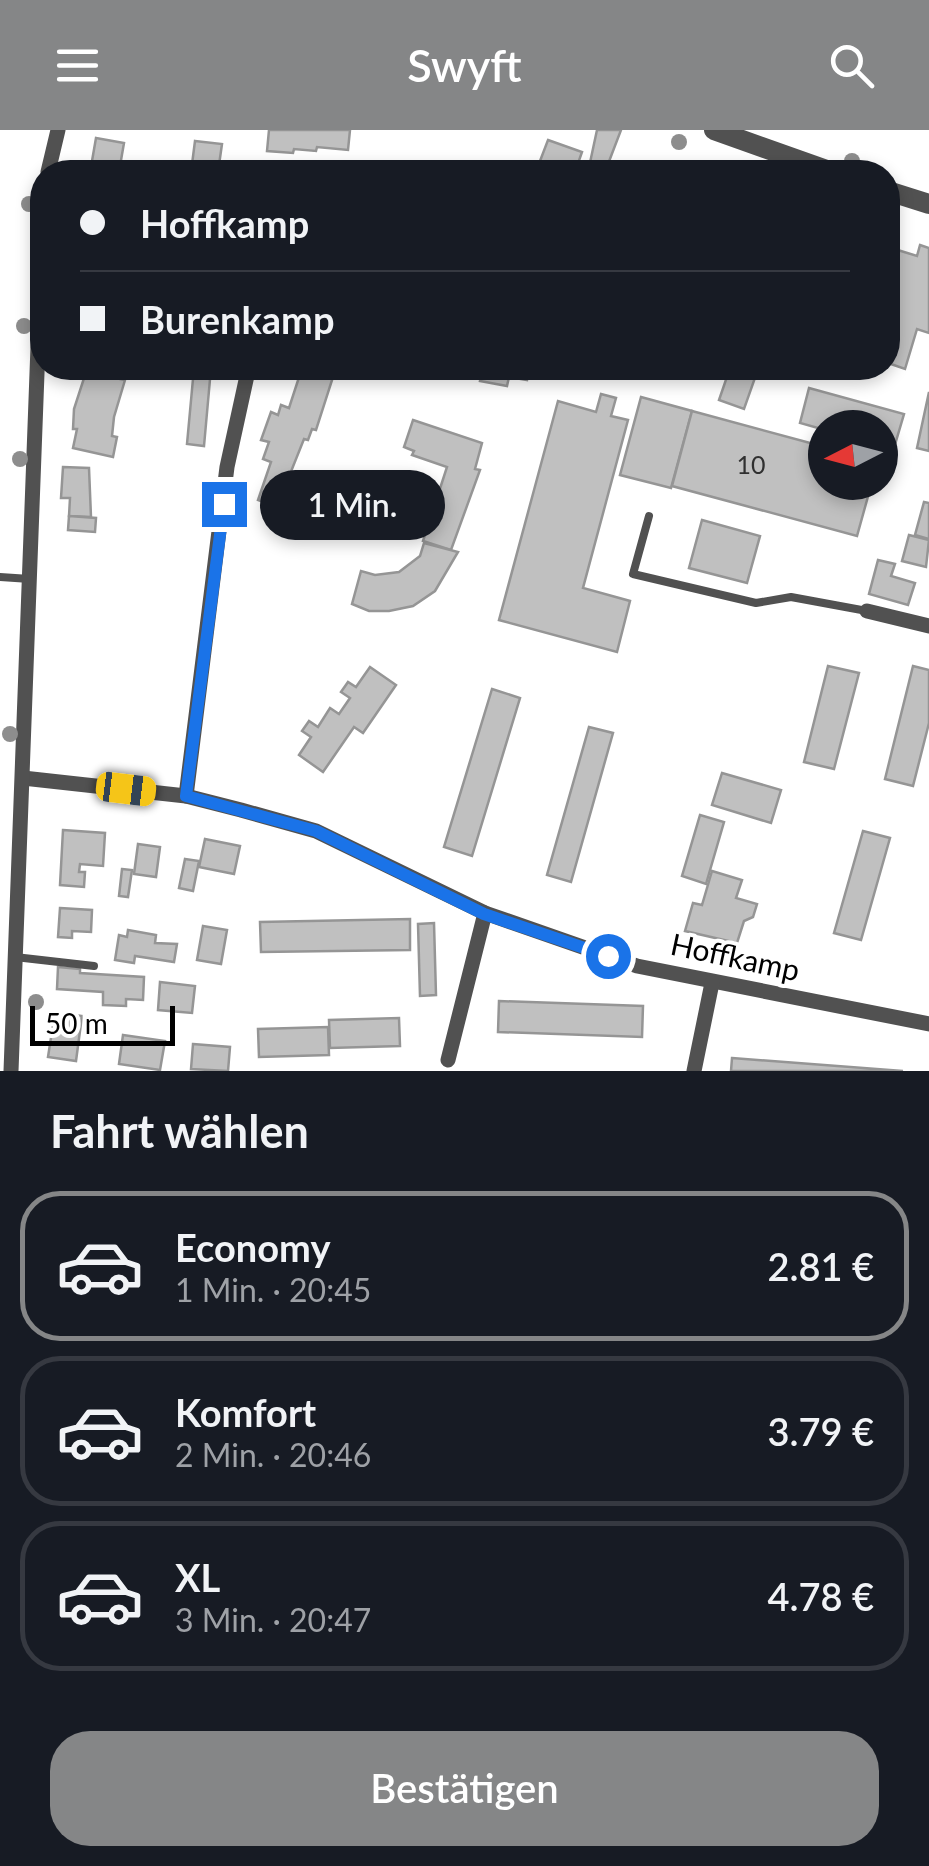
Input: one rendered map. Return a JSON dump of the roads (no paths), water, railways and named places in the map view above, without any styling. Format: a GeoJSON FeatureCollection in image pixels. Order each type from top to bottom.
{"type":"FeatureCollection","features":[{"type":"Feature","properties":{"kind":"street"},"geometry":{"type":"LineString","coordinates":[[51,160],[58,130]]}},
{"type":"Feature","properties":{"kind":"street"},"geometry":{"type":"LineString","coordinates":[[714,130],[798,160]]}},
{"type":"Feature","properties":{"kind":"street"},"geometry":{"type":"LineString","coordinates":[[900,196],[929,204]]}},
{"type":"Feature","properties":{"kind":"street"},"geometry":{"type":"LineString","coordinates":[[10,1071],[37,380]]}},
{"type":"Feature","properties":{"kind":"street"},"geometry":{"type":"LineString","coordinates":[[186,796],[227,467],[246,380]]}},
{"type":"Feature","properties":{"kind":"street"},"geometry":{"type":"LineString","coordinates":[[867,610],[929,626]]}},
{"type":"Feature","properties":{"kind":"street","name":"Hoffkamp"},"geometry":{"type":"LineString","coordinates":[[22,778],[186,796],[316,831],[484,914],[637,966],[929,1024]]}},
{"type":"Feature","properties":{"kind":"street"},"geometry":{"type":"LineString","coordinates":[[448,1060],[484,914]]}},
{"type":"Feature","properties":{"kind":"street"},"geometry":{"type":"LineString","coordinates":[[0,916],[18,918]]}},
{"type":"Feature","properties":{"kind":"street"},"geometry":{"type":"LineString","coordinates":[[694,1071],[712,983]]}},
{"type":"Feature","properties":{"kind":"lane"},"geometry":{"type":"LineString","coordinates":[[649,516],[633,574],[756,603],[791,596],[847,610],[867,610]]}},
{"type":"Feature","properties":{"kind":"lane"},"geometry":{"type":"LineString","coordinates":[[0,577],[30,580]]}},
{"type":"Feature","properties":{"kind":"lane"},"geometry":{"type":"LineString","coordinates":[[15,957],[94,966]]}}]}
